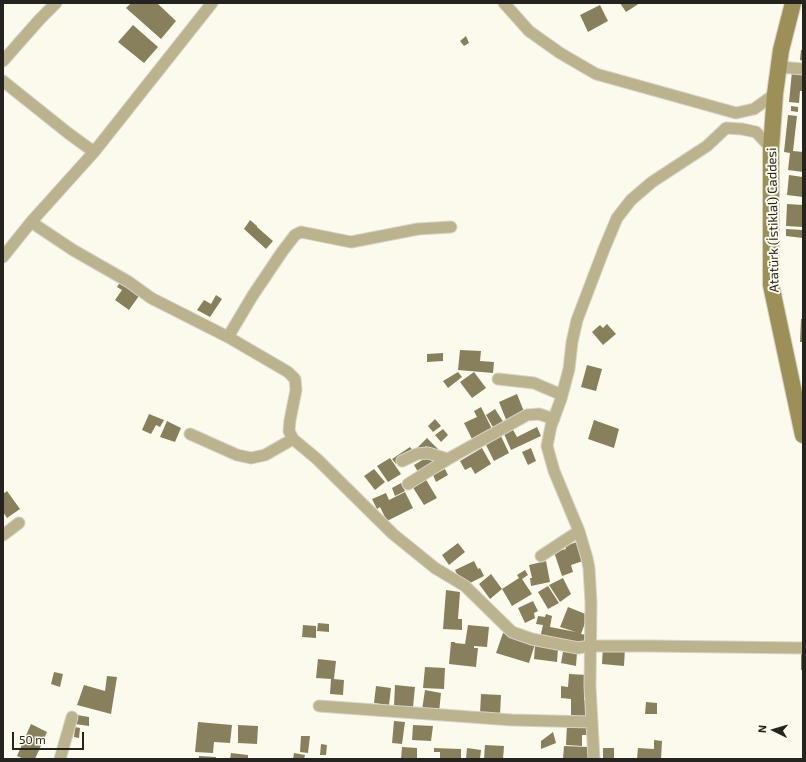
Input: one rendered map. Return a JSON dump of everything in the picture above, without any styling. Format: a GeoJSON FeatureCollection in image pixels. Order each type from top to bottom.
{"type":"FeatureCollection","features":[{"type":"Feature","properties":{"kind":"street"},"geometry":{"type":"LineString","coordinates":[[3,61],[56,3]]}},
{"type":"Feature","properties":{"kind":"street"},"geometry":{"type":"LineString","coordinates":[[3,257],[31,222],[94,152],[212,3]]}},
{"type":"Feature","properties":{"kind":"street"},"geometry":{"type":"LineString","coordinates":[[504,3],[529,31],[560,53],[596,74],[736,113],[754,109],[775,94]]}},
{"type":"Feature","properties":{"kind":"street","name":"Atatürk (İstiklal) Caddesi"},"geometry":{"type":"LineString","coordinates":[[793,3],[782,50],[775,94],[771,148],[771,284],[803,436]]}},
{"type":"Feature","properties":{"kind":"street"},"geometry":{"type":"LineString","coordinates":[[780,67],[803,69]]}},
{"type":"Feature","properties":{"kind":"street"},"geometry":{"type":"LineString","coordinates":[[3,80],[68,133],[94,152]]}},
{"type":"Feature","properties":{"kind":"street"},"geometry":{"type":"LineString","coordinates":[[594,759],[589,568],[579,531],[554,471],[547,446],[569,369],[572,342],[577,320],[617,218],[631,200],[652,182],[707,146],[726,128],[742,128],[756,132],[771,148]]}},
{"type":"Feature","properties":{"kind":"street"},"geometry":{"type":"LineString","coordinates":[[31,222],[72,250],[129,282],[151,298],[228,337],[288,372],[295,379],[296,390],[289,431],[293,439],[317,459],[393,534],[434,568],[465,586],[512,632],[532,639],[578,648],[590,646],[803,648]]}},
{"type":"Feature","properties":{"kind":"street"},"geometry":{"type":"LineString","coordinates":[[228,337],[253,295],[282,252],[295,235],[301,232],[352,242],[418,229],[451,227]]}},
{"type":"Feature","properties":{"kind":"street"},"geometry":{"type":"LineString","coordinates":[[498,379],[534,383],[562,395]]}},
{"type":"Feature","properties":{"kind":"street"},"geometry":{"type":"LineString","coordinates":[[408,484],[448,459],[527,415],[539,414],[554,419]]}},
{"type":"Feature","properties":{"kind":"street"},"geometry":{"type":"LineString","coordinates":[[190,434],[237,455],[251,458],[265,455],[293,439]]}},
{"type":"Feature","properties":{"kind":"street"},"geometry":{"type":"LineString","coordinates":[[402,461],[417,454],[428,453],[448,459]]}},
{"type":"Feature","properties":{"kind":"street"},"geometry":{"type":"LineString","coordinates":[[3,535],[19,523]]}},
{"type":"Feature","properties":{"kind":"street"},"geometry":{"type":"LineString","coordinates":[[541,556],[579,531]]}},
{"type":"Feature","properties":{"kind":"street"},"geometry":{"type":"LineString","coordinates":[[318,706],[512,720],[592,722]]}},
{"type":"Feature","properties":{"kind":"street"},"geometry":{"type":"LineString","coordinates":[[60,759],[72,717]]}},
{"type":"Feature","properties":{"kind":"building"},"geometry":{"type":"Polygon","coordinates":[[[131,3],[157,3],[176,21],[161,39],[126,8],[131,3]]]}},
{"type":"Feature","properties":{"kind":"building"},"geometry":{"type":"Polygon","coordinates":[[[620,3],[640,3],[626,12],[620,3]]]}},
{"type":"Feature","properties":{"kind":"building"},"geometry":{"type":"Polygon","coordinates":[[[600,5],[608,21],[588,32],[580,15],[600,5]]]}},
{"type":"Feature","properties":{"kind":"building"},"geometry":{"type":"Polygon","coordinates":[[[133,25],[158,47],[144,63],[118,42],[133,25]]]}},
{"type":"Feature","properties":{"kind":"building"},"geometry":{"type":"Polygon","coordinates":[[[466,36],[469,43],[464,46],[460,41],[466,36]]]}},
{"type":"Feature","properties":{"kind":"building"},"geometry":{"type":"Polygon","coordinates":[[[801,50],[803,50],[803,61],[800,60],[801,50]]]}},
{"type":"Feature","properties":{"kind":"building"},"geometry":{"type":"Polygon","coordinates":[[[792,71],[803,72],[803,91],[800,91],[799,103],[789,102],[792,71]]]}},
{"type":"Feature","properties":{"kind":"building"},"geometry":{"type":"Polygon","coordinates":[[[791,106],[798,107],[798,112],[791,111],[791,106]]]}},
{"type":"Feature","properties":{"kind":"building"},"geometry":{"type":"Polygon","coordinates":[[[788,115],[797,116],[793,151],[803,152],[803,172],[788,170],[790,153],[784,152],[788,115]]]}},
{"type":"Feature","properties":{"kind":"building"},"geometry":{"type":"Polygon","coordinates":[[[789,175],[803,177],[803,197],[787,195],[789,175]]]}},
{"type":"Feature","properties":{"kind":"building"},"geometry":{"type":"Polygon","coordinates":[[[787,204],[803,205],[803,227],[786,226],[787,204]]]}},
{"type":"Feature","properties":{"kind":"building"},"geometry":{"type":"Polygon","coordinates":[[[250,220],[273,241],[266,249],[244,229],[250,220]]]}},
{"type":"Feature","properties":{"kind":"building"},"geometry":{"type":"Polygon","coordinates":[[[786,229],[803,230],[803,238],[786,236],[786,229]]]}},
{"type":"Feature","properties":{"kind":"building"},"geometry":{"type":"Polygon","coordinates":[[[122,279],[141,293],[129,310],[115,300],[122,290],[117,287],[122,279]]]}},
{"type":"Feature","properties":{"kind":"building"},"geometry":{"type":"Polygon","coordinates":[[[216,295],[222,299],[210,317],[197,310],[204,300],[211,304],[216,295]]]}},
{"type":"Feature","properties":{"kind":"building"},"geometry":{"type":"Polygon","coordinates":[[[801,319],[803,319],[803,342],[800,342],[801,319]]]}},
{"type":"Feature","properties":{"kind":"building"},"geometry":{"type":"Polygon","coordinates":[[[607,324],[616,334],[603,345],[592,332],[600,325],[603,328],[607,324]]]}},
{"type":"Feature","properties":{"kind":"building"},"geometry":{"type":"Polygon","coordinates":[[[460,350],[481,351],[480,361],[494,362],[493,373],[458,370],[460,350]]]}},
{"type":"Feature","properties":{"kind":"building"},"geometry":{"type":"Polygon","coordinates":[[[443,353],[443,361],[427,362],[427,354],[443,353]]]}},
{"type":"Feature","properties":{"kind":"building"},"geometry":{"type":"Polygon","coordinates":[[[587,365],[602,369],[596,391],[581,387],[587,365]]]}},
{"type":"Feature","properties":{"kind":"building"},"geometry":{"type":"Polygon","coordinates":[[[458,372],[462,377],[448,388],[443,381],[458,372]]]}},
{"type":"Feature","properties":{"kind":"building"},"geometry":{"type":"Polygon","coordinates":[[[474,372],[486,388],[472,398],[460,382],[474,372]]]}},
{"type":"Feature","properties":{"kind":"building"},"geometry":{"type":"Polygon","coordinates":[[[517,394],[525,414],[507,422],[499,402],[517,394]]]}},
{"type":"Feature","properties":{"kind":"building"},"geometry":{"type":"Polygon","coordinates":[[[481,407],[493,431],[473,441],[464,423],[477,417],[474,411],[481,407]]]}},
{"type":"Feature","properties":{"kind":"building"},"geometry":{"type":"Polygon","coordinates":[[[495,409],[504,423],[494,429],[486,415],[495,409]]]}},
{"type":"Feature","properties":{"kind":"building"},"geometry":{"type":"Polygon","coordinates":[[[149,414],[164,420],[160,427],[156,425],[151,434],[142,430],[149,414]]]}},
{"type":"Feature","properties":{"kind":"building"},"geometry":{"type":"Polygon","coordinates":[[[435,419],[441,426],[433,432],[428,426],[435,419]]]}},
{"type":"Feature","properties":{"kind":"building"},"geometry":{"type":"Polygon","coordinates":[[[594,420],[619,429],[614,448],[588,439],[594,420]]]}},
{"type":"Feature","properties":{"kind":"building"},"geometry":{"type":"Polygon","coordinates":[[[167,421],[181,428],[175,442],[160,437],[167,421]]]}},
{"type":"Feature","properties":{"kind":"building"},"geometry":{"type":"Polygon","coordinates":[[[537,427],[541,436],[511,450],[504,434],[512,428],[517,437],[537,427]]]}},
{"type":"Feature","properties":{"kind":"building"},"geometry":{"type":"Polygon","coordinates":[[[443,429],[448,435],[441,442],[435,435],[443,429]]]}},
{"type":"Feature","properties":{"kind":"building"},"geometry":{"type":"Polygon","coordinates":[[[500,434],[509,453],[494,461],[485,443],[500,434]]]}},
{"type":"Feature","properties":{"kind":"building"},"geometry":{"type":"Polygon","coordinates":[[[427,438],[438,449],[433,453],[426,446],[418,453],[415,450],[427,438]]]}},
{"type":"Feature","properties":{"kind":"building"},"geometry":{"type":"Polygon","coordinates":[[[410,447],[414,452],[396,464],[392,459],[410,447]]]}},
{"type":"Feature","properties":{"kind":"building"},"geometry":{"type":"Polygon","coordinates":[[[482,448],[491,464],[475,474],[471,467],[465,470],[460,461],[482,448]]]}},
{"type":"Feature","properties":{"kind":"building"},"geometry":{"type":"Polygon","coordinates":[[[531,448],[536,461],[528,465],[522,452],[531,448]]]}},
{"type":"Feature","properties":{"kind":"building"},"geometry":{"type":"Polygon","coordinates":[[[429,456],[436,468],[421,477],[414,465],[429,456]]]}},
{"type":"Feature","properties":{"kind":"building"},"geometry":{"type":"Polygon","coordinates":[[[390,458],[401,474],[388,482],[377,466],[390,458]]]}},
{"type":"Feature","properties":{"kind":"building"},"geometry":{"type":"Polygon","coordinates":[[[374,469],[385,482],[375,490],[364,476],[374,469]]]}},
{"type":"Feature","properties":{"kind":"building"},"geometry":{"type":"Polygon","coordinates":[[[445,469],[448,475],[436,482],[433,475],[445,469]]]}},
{"type":"Feature","properties":{"kind":"building"},"geometry":{"type":"Polygon","coordinates":[[[425,478],[437,498],[424,505],[412,486],[425,478]]]}},
{"type":"Feature","properties":{"kind":"building"},"geometry":{"type":"Polygon","coordinates":[[[401,483],[405,491],[395,496],[392,488],[401,483]]]}},
{"type":"Feature","properties":{"kind":"building"},"geometry":{"type":"Polygon","coordinates":[[[7,491],[20,509],[7,518],[3,512],[3,494],[7,491]]]}},
{"type":"Feature","properties":{"kind":"building"},"geometry":{"type":"Polygon","coordinates":[[[405,492],[413,508],[387,521],[380,507],[377,509],[372,499],[386,493],[389,500],[405,492]]]}},
{"type":"Feature","properties":{"kind":"building"},"geometry":{"type":"Polygon","coordinates":[[[580,541],[586,560],[571,565],[573,572],[562,576],[554,552],[566,549],[565,546],[580,541]]]}},
{"type":"Feature","properties":{"kind":"building"},"geometry":{"type":"Polygon","coordinates":[[[458,543],[465,552],[449,565],[442,555],[458,543]]]}},
{"type":"Feature","properties":{"kind":"building"},"geometry":{"type":"Polygon","coordinates":[[[474,561],[484,576],[466,585],[463,578],[460,580],[455,570],[474,561]]]}},
{"type":"Feature","properties":{"kind":"building"},"geometry":{"type":"Polygon","coordinates":[[[546,561],[550,582],[531,586],[530,578],[532,578],[529,565],[546,561]]]}},
{"type":"Feature","properties":{"kind":"building"},"geometry":{"type":"Polygon","coordinates":[[[525,570],[528,575],[522,579],[532,594],[512,606],[502,589],[519,578],[517,575],[525,570]]]}},
{"type":"Feature","properties":{"kind":"building"},"geometry":{"type":"Polygon","coordinates":[[[491,574],[502,589],[490,599],[479,584],[491,574]]]}},
{"type":"Feature","properties":{"kind":"building"},"geometry":{"type":"Polygon","coordinates":[[[563,578],[571,594],[560,602],[549,585],[563,578]]]}},
{"type":"Feature","properties":{"kind":"building"},"geometry":{"type":"Polygon","coordinates":[[[548,586],[559,603],[548,609],[538,592],[548,586]]]}},
{"type":"Feature","properties":{"kind":"building"},"geometry":{"type":"Polygon","coordinates":[[[446,590],[460,592],[458,619],[462,619],[462,630],[443,629],[446,590]]]}},
{"type":"Feature","properties":{"kind":"building"},"geometry":{"type":"Polygon","coordinates":[[[533,601],[538,611],[534,613],[535,618],[525,623],[518,608],[533,601]]]}},
{"type":"Feature","properties":{"kind":"building"},"geometry":{"type":"Polygon","coordinates":[[[568,607],[588,615],[581,634],[587,635],[584,648],[540,638],[543,625],[536,624],[538,616],[545,617],[546,614],[552,616],[550,627],[576,632],[560,627],[568,607]]]}},
{"type":"Feature","properties":{"kind":"building"},"geometry":{"type":"Polygon","coordinates":[[[318,623],[329,624],[329,632],[317,631],[318,623]]]}},
{"type":"Feature","properties":{"kind":"building"},"geometry":{"type":"Polygon","coordinates":[[[303,625],[316,626],[316,638],[302,637],[303,625]]]}},
{"type":"Feature","properties":{"kind":"building"},"geometry":{"type":"Polygon","coordinates":[[[468,625],[489,627],[487,647],[474,646],[474,648],[478,648],[476,667],[449,664],[451,642],[465,644],[468,625]]]}},
{"type":"Feature","properties":{"kind":"building"},"geometry":{"type":"Polygon","coordinates":[[[503,633],[535,644],[529,663],[496,653],[503,633]]]}},
{"type":"Feature","properties":{"kind":"building"},"geometry":{"type":"Polygon","coordinates":[[[535,646],[558,649],[557,662],[534,659],[535,646]]]}},
{"type":"Feature","properties":{"kind":"building"},"geometry":{"type":"Polygon","coordinates":[[[603,646],[625,648],[624,666],[602,664],[603,646]]]}},
{"type":"Feature","properties":{"kind":"building"},"geometry":{"type":"Polygon","coordinates":[[[563,652],[577,653],[576,666],[561,663],[563,652]]]}},
{"type":"Feature","properties":{"kind":"building"},"geometry":{"type":"Polygon","coordinates":[[[801,654],[803,654],[803,670],[801,670],[801,654]]]}},
{"type":"Feature","properties":{"kind":"building"},"geometry":{"type":"Polygon","coordinates":[[[318,659],[336,661],[334,679],[344,680],[343,695],[330,694],[331,679],[316,678],[318,659]]]}},
{"type":"Feature","properties":{"kind":"building"},"geometry":{"type":"Polygon","coordinates":[[[425,667],[445,668],[444,689],[423,688],[425,667]]]}},
{"type":"Feature","properties":{"kind":"building"},"geometry":{"type":"Polygon","coordinates":[[[54,672],[63,674],[60,687],[51,684],[54,672]]]}},
{"type":"Feature","properties":{"kind":"building"},"geometry":{"type":"Polygon","coordinates":[[[569,674],[588,675],[588,690],[584,689],[584,700],[589,700],[589,719],[571,719],[571,699],[561,698],[561,686],[568,687],[569,674]]]}},
{"type":"Feature","properties":{"kind":"building"},"geometry":{"type":"Polygon","coordinates":[[[107,676],[117,677],[111,714],[77,705],[84,685],[105,691],[107,676]]]}},
{"type":"Feature","properties":{"kind":"building"},"geometry":{"type":"Polygon","coordinates":[[[395,685],[415,687],[413,707],[394,706],[395,685]]]}},
{"type":"Feature","properties":{"kind":"building"},"geometry":{"type":"Polygon","coordinates":[[[376,686],[391,688],[389,705],[374,703],[376,686]]]}},
{"type":"Feature","properties":{"kind":"building"},"geometry":{"type":"Polygon","coordinates":[[[425,690],[441,693],[439,712],[422,710],[425,690]]]}},
{"type":"Feature","properties":{"kind":"building"},"geometry":{"type":"Polygon","coordinates":[[[481,694],[501,695],[500,715],[480,714],[481,694]]]}},
{"type":"Feature","properties":{"kind":"building"},"geometry":{"type":"Polygon","coordinates":[[[646,702],[657,703],[657,714],[645,714],[646,702]]]}},
{"type":"Feature","properties":{"kind":"building"},"geometry":{"type":"Polygon","coordinates":[[[77,715],[89,717],[89,726],[75,724],[77,715]]]}},
{"type":"Feature","properties":{"kind":"building"},"geometry":{"type":"Polygon","coordinates":[[[394,721],[405,722],[402,744],[392,743],[394,721]]]}},
{"type":"Feature","properties":{"kind":"building"},"geometry":{"type":"Polygon","coordinates":[[[198,722],[232,725],[230,743],[214,742],[213,753],[195,752],[198,722]]]}},
{"type":"Feature","properties":{"kind":"building"},"geometry":{"type":"Polygon","coordinates":[[[31,724],[47,732],[35,759],[24,759],[17,756],[31,724]]]}},
{"type":"Feature","properties":{"kind":"building"},"geometry":{"type":"Polygon","coordinates":[[[567,724],[589,725],[588,735],[582,735],[582,746],[566,745],[567,724]]]}},
{"type":"Feature","properties":{"kind":"building"},"geometry":{"type":"Polygon","coordinates":[[[238,725],[258,726],[257,744],[238,743],[238,725]]]}},
{"type":"Feature","properties":{"kind":"building"},"geometry":{"type":"Polygon","coordinates":[[[413,725],[433,726],[431,741],[412,740],[413,725]]]}},
{"type":"Feature","properties":{"kind":"building"},"geometry":{"type":"Polygon","coordinates":[[[75,727],[80,728],[79,738],[74,737],[75,727]]]}},
{"type":"Feature","properties":{"kind":"building"},"geometry":{"type":"Polygon","coordinates":[[[553,732],[556,743],[541,749],[541,741],[553,732]]]}},
{"type":"Feature","properties":{"kind":"building"},"geometry":{"type":"Polygon","coordinates":[[[301,736],[310,736],[308,753],[300,752],[301,736]]]}},
{"type":"Feature","properties":{"kind":"building"},"geometry":{"type":"Polygon","coordinates":[[[654,740],[662,741],[661,759],[637,759],[638,748],[654,749],[654,740]]]}},
{"type":"Feature","properties":{"kind":"building"},"geometry":{"type":"Polygon","coordinates":[[[321,744],[327,745],[326,755],[320,755],[321,744]]]}},
{"type":"Feature","properties":{"kind":"building"},"geometry":{"type":"Polygon","coordinates":[[[485,745],[504,746],[503,759],[484,759],[485,745]]]}},
{"type":"Feature","properties":{"kind":"building"},"geometry":{"type":"Polygon","coordinates":[[[564,746],[589,747],[588,759],[563,759],[564,746]]]}},
{"type":"Feature","properties":{"kind":"building"},"geometry":{"type":"Polygon","coordinates":[[[402,747],[417,748],[417,759],[401,759],[402,747]]]}},
{"type":"Feature","properties":{"kind":"building"},"geometry":{"type":"Polygon","coordinates":[[[434,748],[461,749],[461,759],[440,759],[440,752],[434,752],[434,748]]]}},
{"type":"Feature","properties":{"kind":"building"},"geometry":{"type":"Polygon","coordinates":[[[467,748],[481,750],[480,759],[466,759],[467,748]]]}},
{"type":"Feature","properties":{"kind":"building"},"geometry":{"type":"Polygon","coordinates":[[[603,748],[614,748],[614,759],[603,759],[603,748]]]}},
{"type":"Feature","properties":{"kind":"building"},"geometry":{"type":"Polygon","coordinates":[[[231,753],[248,755],[248,759],[230,759],[231,753]]]}},
{"type":"Feature","properties":{"kind":"building"},"geometry":{"type":"Polygon","coordinates":[[[294,753],[305,755],[304,759],[293,759],[294,753]]]}},
{"type":"Feature","properties":{"kind":"building"},"geometry":{"type":"Polygon","coordinates":[[[199,756],[216,757],[216,759],[199,759],[199,756]]]}}]}
